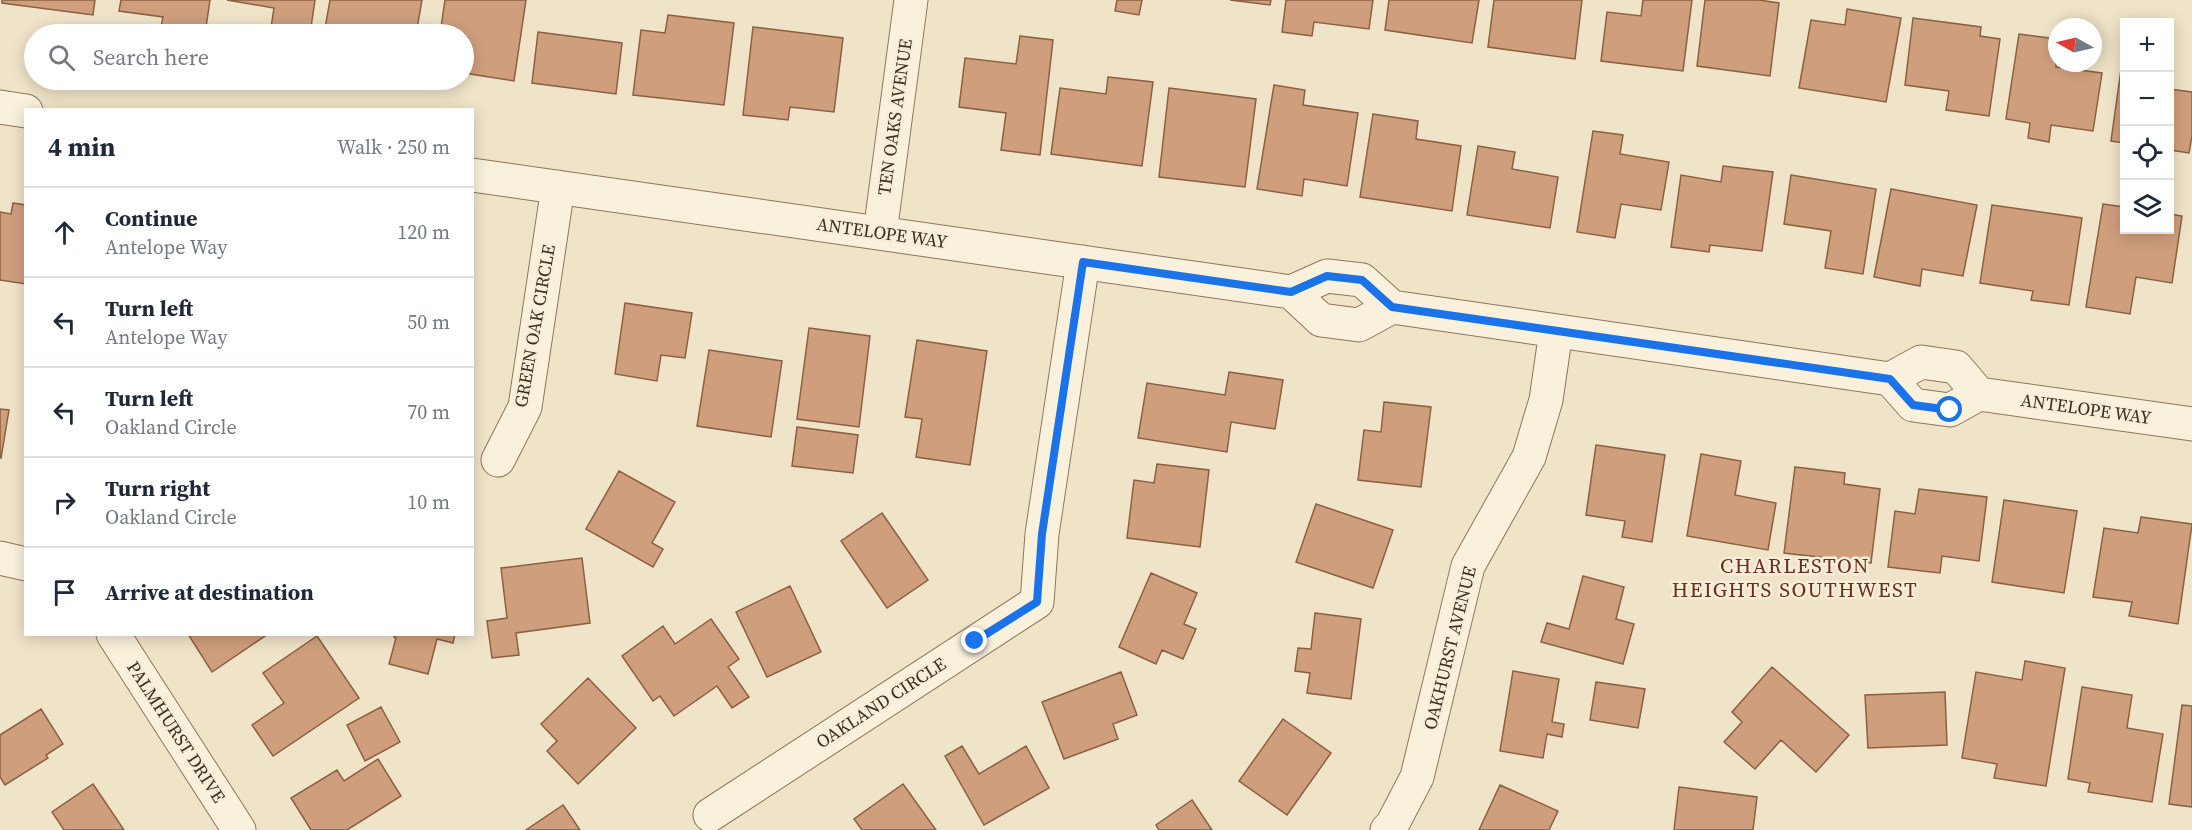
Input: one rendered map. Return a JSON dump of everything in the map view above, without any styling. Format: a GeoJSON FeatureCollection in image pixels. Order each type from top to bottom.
{"type":"FeatureCollection","features":[{"type":"Feature","properties":{"kind":"street","name":"TEN OAKS AVENUE"},"geometry":{"type":"LineString","coordinates":[[880,233],[911,0]]}},
{"type":"Feature","properties":{"kind":"street"},"geometry":{"type":"LineString","coordinates":[[0,107],[24,111]]}},
{"type":"Feature","properties":{"kind":"street","name":"ANTELOPE WAY"},"geometry":{"type":"LineString","coordinates":[[474,175],[1291,292]]}},
{"type":"Feature","properties":{"kind":"street","name":"GREEN OAK CIRCLE"},"geometry":{"type":"LineString","coordinates":[[498,460],[525,407],[558,187]]}},
{"type":"Feature","properties":{"kind":"street","name":"OAKLAND CIRCLE"},"geometry":{"type":"LineString","coordinates":[[710,815],[1037,602],[1042,534],[1083,262]]}},
{"type":"Feature","properties":{"kind":"street"},"geometry":{"type":"LineString","coordinates":[[1392,307],[1359,325],[1321,320],[1291,292],[1327,276],[1362,280],[1392,307],[1556,331],[1890,379],[1921,362],[1956,367],[1979,394],[1950,410],[1913,405],[1890,379]]}},
{"type":"Feature","properties":{"kind":"street","name":"OAKHURST AVENUE"},"geometry":{"type":"LineString","coordinates":[[1387,830],[1418,777],[1468,566],[1528,457],[1546,400],[1556,331]]}},
{"type":"Feature","properties":{"kind":"street","name":"ANTELOPE WAY"},"geometry":{"type":"LineString","coordinates":[[1979,394],[2192,424]]}},
{"type":"Feature","properties":{"kind":"street"},"geometry":{"type":"LineString","coordinates":[[0,558],[24,564]]}},
{"type":"Feature","properties":{"kind":"street","name":"PALMHURST DRIVE"},"geometry":{"type":"LineString","coordinates":[[114,636],[239,830]]}},
{"type":"Feature","properties":{"kind":"building"},"geometry":{"type":"Polygon","coordinates":[[[2,0],[95,0],[93,15],[2,3],[2,0]]]}},
{"type":"Feature","properties":{"kind":"building"},"geometry":{"type":"Polygon","coordinates":[[[121,0],[210,0],[206,24],[162,24],[163,17],[119,11],[121,0]]]}},
{"type":"Feature","properties":{"kind":"building"},"geometry":{"type":"Polygon","coordinates":[[[227,0],[315,0],[311,24],[272,24],[274,8],[227,0]]]}},
{"type":"Feature","properties":{"kind":"building"},"geometry":{"type":"Polygon","coordinates":[[[330,0],[422,0],[418,24],[326,24],[330,0]]]}},
{"type":"Feature","properties":{"kind":"building"},"geometry":{"type":"Polygon","coordinates":[[[445,0],[526,0],[514,81],[474,75],[474,24],[441,24],[445,0]]]}},
{"type":"Feature","properties":{"kind":"building"},"geometry":{"type":"Polygon","coordinates":[[[1117,0],[1142,0],[1139,15],[1115,11],[1117,0]]]}},
{"type":"Feature","properties":{"kind":"building"},"geometry":{"type":"Polygon","coordinates":[[[1230,0],[1271,0],[1270,5],[1230,0]]]}},
{"type":"Feature","properties":{"kind":"building"},"geometry":{"type":"Polygon","coordinates":[[[1286,0],[1373,0],[1369,29],[1314,22],[1312,36],[1282,32],[1286,0]]]}},
{"type":"Feature","properties":{"kind":"building"},"geometry":{"type":"Polygon","coordinates":[[[1389,0],[1479,0],[1472,43],[1385,30],[1389,0]]]}},
{"type":"Feature","properties":{"kind":"building"},"geometry":{"type":"Polygon","coordinates":[[[1494,0],[1582,0],[1575,59],[1488,47],[1494,0]]]}},
{"type":"Feature","properties":{"kind":"building"},"geometry":{"type":"Polygon","coordinates":[[[1643,0],[1692,0],[1683,71],[1601,61],[1607,12],[1641,16],[1643,0]]]}},
{"type":"Feature","properties":{"kind":"building"},"geometry":{"type":"Polygon","coordinates":[[[1705,0],[1759,0],[1779,3],[1770,76],[1697,66],[1705,0]]]}},
{"type":"Feature","properties":{"kind":"building"},"geometry":{"type":"Polygon","coordinates":[[[1847,9],[1901,18],[1886,102],[1799,88],[1811,20],[1845,25],[1847,9]]]}},
{"type":"Feature","properties":{"kind":"building"},"geometry":{"type":"Polygon","coordinates":[[[668,15],[734,23],[724,105],[633,95],[641,30],[665,33],[668,15]]]}},
{"type":"Feature","properties":{"kind":"building"},"geometry":{"type":"Polygon","coordinates":[[[1913,18],[1981,27],[1980,36],[2000,39],[1989,116],[1946,110],[1949,91],[1905,85],[1913,18]]]}},
{"type":"Feature","properties":{"kind":"building"},"geometry":{"type":"Polygon","coordinates":[[[753,27],[843,38],[834,112],[790,107],[788,120],[743,115],[753,27]]]}},
{"type":"Feature","properties":{"kind":"building"},"geometry":{"type":"Polygon","coordinates":[[[538,32],[622,43],[616,94],[532,83],[538,32]]]}},
{"type":"Feature","properties":{"kind":"building"},"geometry":{"type":"Polygon","coordinates":[[[2019,34],[2048,38],[2048,72],[2102,73],[2093,131],[2051,125],[2049,142],[2028,138],[2030,123],[2006,119],[2019,34]]]}},
{"type":"Feature","properties":{"kind":"building"},"geometry":{"type":"Polygon","coordinates":[[[1020,36],[1053,40],[1040,155],[1001,150],[1006,113],[959,107],[965,58],[1016,64],[1020,36]]]}},
{"type":"Feature","properties":{"kind":"building"},"geometry":{"type":"Polygon","coordinates":[[[1108,77],[1153,82],[1142,166],[1051,154],[1060,88],[1106,94],[1108,77]]]}},
{"type":"Feature","properties":{"kind":"building"},"geometry":{"type":"Polygon","coordinates":[[[2120,77],[2120,142],[2111,141],[2120,77]]]}},
{"type":"Feature","properties":{"kind":"building"},"geometry":{"type":"Polygon","coordinates":[[[1274,85],[1305,90],[1303,105],[1358,113],[1347,186],[1304,179],[1302,196],[1257,189],[1274,85]]]}},
{"type":"Feature","properties":{"kind":"building"},"geometry":{"type":"Polygon","coordinates":[[[1169,88],[1256,99],[1245,187],[1159,177],[1169,88]]]}},
{"type":"Feature","properties":{"kind":"building"},"geometry":{"type":"Polygon","coordinates":[[[2174,90],[2192,92],[2192,136],[2189,153],[2174,151],[2174,90]]]}},
{"type":"Feature","properties":{"kind":"building"},"geometry":{"type":"Polygon","coordinates":[[[1373,114],[1418,121],[1416,139],[1461,146],[1452,211],[1360,197],[1373,114]]]}},
{"type":"Feature","properties":{"kind":"building"},"geometry":{"type":"Polygon","coordinates":[[[1593,131],[1623,135],[1620,154],[1669,162],[1661,210],[1621,204],[1615,238],[1577,232],[1593,131]]]}},
{"type":"Feature","properties":{"kind":"building"},"geometry":{"type":"Polygon","coordinates":[[[1478,146],[1515,152],[1512,169],[1558,177],[1550,228],[1467,215],[1478,146]]]}},
{"type":"Feature","properties":{"kind":"building"},"geometry":{"type":"Polygon","coordinates":[[[1723,166],[1773,172],[1762,251],[1710,245],[1709,252],[1671,247],[1681,175],[1721,182],[1723,166]]]}},
{"type":"Feature","properties":{"kind":"building"},"geometry":{"type":"Polygon","coordinates":[[[1791,175],[1876,189],[1863,274],[1825,268],[1831,231],[1784,224],[1791,175]]]}},
{"type":"Feature","properties":{"kind":"building"},"geometry":{"type":"Polygon","coordinates":[[[1891,189],[1977,205],[1963,276],[1922,269],[1920,286],[1874,277],[1891,189]]]}},
{"type":"Feature","properties":{"kind":"building"},"geometry":{"type":"Polygon","coordinates":[[[13,203],[24,205],[24,284],[0,280],[0,212],[11,214],[13,203]]]}},
{"type":"Feature","properties":{"kind":"building"},"geometry":{"type":"Polygon","coordinates":[[[2103,204],[2120,206],[2120,234],[2174,234],[2174,215],[2182,216],[2172,283],[2136,277],[2130,314],[2086,307],[2103,204]]]}},
{"type":"Feature","properties":{"kind":"building"},"geometry":{"type":"Polygon","coordinates":[[[1992,205],[2082,218],[2069,305],[2031,300],[2033,291],[1980,283],[1992,205]]]}},
{"type":"Feature","properties":{"kind":"building"},"geometry":{"type":"Polygon","coordinates":[[[625,303],[692,313],[685,358],[661,355],[657,381],[615,374],[625,303]]]}},
{"type":"Feature","properties":{"kind":"building"},"geometry":{"type":"Polygon","coordinates":[[[809,328],[870,336],[859,427],[797,419],[809,328]]]}},
{"type":"Feature","properties":{"kind":"building"},"geometry":{"type":"Polygon","coordinates":[[[917,340],[987,351],[970,465],[916,457],[922,419],[905,417],[917,340]]]}},
{"type":"Feature","properties":{"kind":"building"},"geometry":{"type":"Polygon","coordinates":[[[709,350],[782,361],[771,437],[697,426],[709,350]]]}},
{"type":"Feature","properties":{"kind":"building"},"geometry":{"type":"Polygon","coordinates":[[[1229,372],[1283,380],[1275,429],[1231,422],[1227,452],[1138,438],[1147,383],[1225,395],[1229,372]]]}},
{"type":"Feature","properties":{"kind":"building"},"geometry":{"type":"Polygon","coordinates":[[[1384,402],[1431,407],[1421,487],[1358,480],[1364,430],[1381,432],[1384,402]]]}},
{"type":"Feature","properties":{"kind":"building"},"geometry":{"type":"Polygon","coordinates":[[[0,409],[9,410],[1,458],[0,458],[0,409]]]}},
{"type":"Feature","properties":{"kind":"building"},"geometry":{"type":"Polygon","coordinates":[[[797,427],[858,435],[853,473],[792,466],[797,427]]]}},
{"type":"Feature","properties":{"kind":"building"},"geometry":{"type":"Polygon","coordinates":[[[1596,445],[1665,455],[1652,542],[1622,537],[1625,521],[1586,515],[1596,445]]]}},
{"type":"Feature","properties":{"kind":"building"},"geometry":{"type":"Polygon","coordinates":[[[1701,454],[1741,461],[1735,495],[1776,503],[1768,550],[1687,536],[1701,454]]]}},
{"type":"Feature","properties":{"kind":"building"},"geometry":{"type":"Polygon","coordinates":[[[1157,464],[1209,470],[1200,547],[1127,538],[1134,480],[1154,483],[1157,464]]]}},
{"type":"Feature","properties":{"kind":"building"},"geometry":{"type":"Polygon","coordinates":[[[1795,467],[1845,473],[1844,484],[1880,489],[1871,563],[1784,553],[1795,467]]]}},
{"type":"Feature","properties":{"kind":"building"},"geometry":{"type":"Polygon","coordinates":[[[619,471],[675,502],[652,543],[663,549],[653,567],[586,529],[619,471]]]}},
{"type":"Feature","properties":{"kind":"building"},"geometry":{"type":"Polygon","coordinates":[[[1919,489],[1987,497],[1979,561],[1942,556],[1940,573],[1888,567],[1895,511],[1915,514],[1919,489]]]}},
{"type":"Feature","properties":{"kind":"building"},"geometry":{"type":"Polygon","coordinates":[[[2004,500],[2077,511],[2064,593],[1992,582],[2004,500]]]}},
{"type":"Feature","properties":{"kind":"building"},"geometry":{"type":"Polygon","coordinates":[[[1316,504],[1393,530],[1373,588],[1296,562],[1316,504]]]}},
{"type":"Feature","properties":{"kind":"building"},"geometry":{"type":"Polygon","coordinates":[[[882,513],[928,580],[887,608],[841,541],[882,513]]]}},
{"type":"Feature","properties":{"kind":"building"},"geometry":{"type":"Polygon","coordinates":[[[2141,517],[2192,524],[2178,624],[2129,616],[2132,602],[2093,597],[2104,528],[2138,533],[2141,517]]]}},
{"type":"Feature","properties":{"kind":"building"},"geometry":{"type":"Polygon","coordinates":[[[582,558],[590,623],[516,633],[519,655],[492,658],[487,621],[507,618],[501,568],[582,558]]]}},
{"type":"Feature","properties":{"kind":"building"},"geometry":{"type":"Polygon","coordinates":[[[1151,573],[1197,593],[1184,624],[1196,629],[1183,659],[1162,650],[1156,664],[1119,647],[1151,573]]]}},
{"type":"Feature","properties":{"kind":"building"},"geometry":{"type":"Polygon","coordinates":[[[1583,576],[1624,587],[1616,619],[1634,624],[1623,664],[1541,642],[1547,623],[1569,629],[1583,576]]]}},
{"type":"Feature","properties":{"kind":"building"},"geometry":{"type":"Polygon","coordinates":[[[790,586],[821,652],[767,677],[736,612],[790,586]]]}},
{"type":"Feature","properties":{"kind":"building"},"geometry":{"type":"Polygon","coordinates":[[[1315,613],[1361,619],[1351,699],[1307,693],[1310,673],[1295,671],[1298,648],[1311,649],[1315,613]]]}},
{"type":"Feature","properties":{"kind":"building"},"geometry":{"type":"Polygon","coordinates":[[[711,619],[739,659],[728,667],[749,697],[732,708],[717,686],[674,716],[660,696],[653,701],[622,656],[663,626],[675,644],[711,619]]]}},
{"type":"Feature","properties":{"kind":"building"},"geometry":{"type":"Polygon","coordinates":[[[189,636],[265,636],[212,672],[189,636]]]}},
{"type":"Feature","properties":{"kind":"building"},"geometry":{"type":"Polygon","coordinates":[[[317,636],[359,698],[273,756],[252,725],[284,703],[263,673],[317,636]]]}},
{"type":"Feature","properties":{"kind":"building"},"geometry":{"type":"Polygon","coordinates":[[[455,636],[453,643],[437,639],[428,674],[389,664],[396,638],[394,637],[455,636]]]}},
{"type":"Feature","properties":{"kind":"building"},"geometry":{"type":"Polygon","coordinates":[[[2025,661],[2065,668],[2046,786],[1994,778],[1997,764],[1962,758],[1976,672],[2022,680],[2025,661]]]}},
{"type":"Feature","properties":{"kind":"building"},"geometry":{"type":"Polygon","coordinates":[[[1772,667],[1849,735],[1816,772],[1781,740],[1755,769],[1724,742],[1742,722],[1732,712],[1772,667]]]}},
{"type":"Feature","properties":{"kind":"building"},"geometry":{"type":"Polygon","coordinates":[[[1513,671],[1559,679],[1552,722],[1564,724],[1562,737],[1547,734],[1543,758],[1500,751],[1513,671]]]}},
{"type":"Feature","properties":{"kind":"building"},"geometry":{"type":"Polygon","coordinates":[[[1121,672],[1137,715],[1113,724],[1118,739],[1064,759],[1042,702],[1121,672]]]}},
{"type":"Feature","properties":{"kind":"building"},"geometry":{"type":"Polygon","coordinates":[[[588,678],[636,728],[578,784],[547,751],[557,741],[541,724],[588,678]]]}},
{"type":"Feature","properties":{"kind":"building"},"geometry":{"type":"Polygon","coordinates":[[[1596,682],[1645,689],[1638,728],[1590,720],[1596,682]]]}},
{"type":"Feature","properties":{"kind":"building"},"geometry":{"type":"Polygon","coordinates":[[[2082,687],[2132,695],[2127,728],[2163,734],[2152,802],[2088,792],[2090,783],[2068,779],[2082,687]]]}},
{"type":"Feature","properties":{"kind":"building"},"geometry":{"type":"Polygon","coordinates":[[[1945,692],[1947,745],[1868,748],[1865,695],[1945,692]]]}},
{"type":"Feature","properties":{"kind":"building"},"geometry":{"type":"Polygon","coordinates":[[[2182,705],[2192,706],[2192,807],[2169,804],[2182,705]]]}},
{"type":"Feature","properties":{"kind":"building"},"geometry":{"type":"Polygon","coordinates":[[[381,707],[400,742],[365,761],[347,725],[381,707]]]}},
{"type":"Feature","properties":{"kind":"building"},"geometry":{"type":"Polygon","coordinates":[[[41,709],[63,744],[46,755],[48,758],[5,785],[0,777],[0,735],[41,709]]]}},
{"type":"Feature","properties":{"kind":"building"},"geometry":{"type":"Polygon","coordinates":[[[1283,719],[1331,753],[1287,815],[1239,781],[1283,719]]]}},
{"type":"Feature","properties":{"kind":"building"},"geometry":{"type":"Polygon","coordinates":[[[962,746],[979,774],[1026,746],[1049,788],[984,825],[945,756],[962,746]]]}},
{"type":"Feature","properties":{"kind":"building"},"geometry":{"type":"Polygon","coordinates":[[[378,759],[401,796],[347,830],[311,830],[291,798],[337,770],[344,781],[378,759]]]}},
{"type":"Feature","properties":{"kind":"building"},"geometry":{"type":"Polygon","coordinates":[[[93,784],[124,830],[64,830],[52,812],[93,784]]]}},
{"type":"Feature","properties":{"kind":"building"},"geometry":{"type":"Polygon","coordinates":[[[903,784],[936,830],[862,830],[854,819],[903,784]]]}},
{"type":"Feature","properties":{"kind":"building"},"geometry":{"type":"Polygon","coordinates":[[[1500,785],[1558,811],[1549,830],[1479,830],[1500,785]]]}},
{"type":"Feature","properties":{"kind":"building"},"geometry":{"type":"Polygon","coordinates":[[[1679,787],[1757,797],[1753,830],[1674,830],[1679,787]]]}},
{"type":"Feature","properties":{"kind":"building"},"geometry":{"type":"Polygon","coordinates":[[[1192,800],[1212,830],[1159,830],[1156,825],[1192,800]]]}},
{"type":"Feature","properties":{"kind":"building"},"geometry":{"type":"Polygon","coordinates":[[[563,805],[580,830],[526,830],[563,805]]]}},
{"type":"Feature","properties":{"kind":"district","name":"CHARLESTON HEIGHTS SOUTHWEST"},"geometry":{"type":"Point","coordinates":[1795,578]}},
{"type":"Feature","properties":{"kind":"route"},"geometry":{"type":"LineString","coordinates":[[975,641],[1037,602],[1042,534],[1083,262],[1291,292],[1327,276],[1362,280],[1392,307],[1890,379],[1913,405],[1950,410]]}}]}
